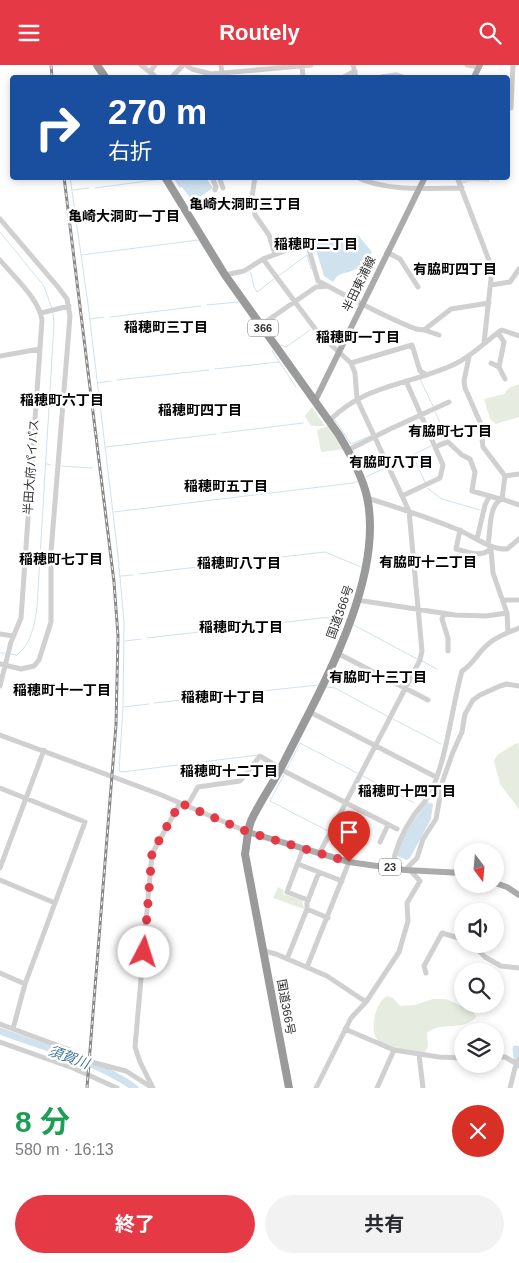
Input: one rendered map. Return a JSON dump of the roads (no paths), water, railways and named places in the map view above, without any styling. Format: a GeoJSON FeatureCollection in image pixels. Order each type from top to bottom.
{"type":"FeatureCollection","features":[{"type":"Feature","properties":{"kind":"highway","name":"国道366号"},"geometry":{"type":"LineString","coordinates":[[167,180],[225,275],[348,450],[367,498],[370,521],[370,545],[364,578],[357,600],[337,653],[310,712],[250,822],[245,854],[289,1088]]}},
{"type":"Feature","properties":{"kind":"main road","name":"半田東浦線"},"geometry":{"type":"LineString","coordinates":[[314,401],[424,180]]}},
{"type":"Feature","properties":{"kind":"main road","name":"23"},"geometry":{"type":"LineString","coordinates":[[248,832],[349,862],[407,870],[454,873]]}},
{"type":"Feature","properties":{"kind":"main road"},"geometry":{"type":"LineString","coordinates":[[504,886],[519,895]]}},
{"type":"Feature","properties":{"kind":"street"},"geometry":{"type":"LineString","coordinates":[[141,65],[154,75]]}},
{"type":"Feature","properties":{"kind":"street"},"geometry":{"type":"LineString","coordinates":[[150,72],[155,65]]}},
{"type":"Feature","properties":{"kind":"street"},"geometry":{"type":"LineString","coordinates":[[174,75],[185,65],[202,73],[215,75]]}},
{"type":"Feature","properties":{"kind":"street"},"geometry":{"type":"LineString","coordinates":[[230,75],[311,65]]}},
{"type":"Feature","properties":{"kind":"street"},"geometry":{"type":"LineString","coordinates":[[353,65],[356,74]]}},
{"type":"Feature","properties":{"kind":"street"},"geometry":{"type":"LineString","coordinates":[[466,65],[479,66]]}},
{"type":"Feature","properties":{"kind":"street"},"geometry":{"type":"LineString","coordinates":[[511,108],[513,65]]}},
{"type":"Feature","properties":{"kind":"street"},"geometry":{"type":"LineString","coordinates":[[512,92],[519,91]]}},
{"type":"Feature","properties":{"kind":"street"},"geometry":{"type":"LineString","coordinates":[[213,180],[216,187],[215,190]]}},
{"type":"Feature","properties":{"kind":"street"},"geometry":{"type":"LineString","coordinates":[[220,180],[223,189]]}},
{"type":"Feature","properties":{"kind":"street"},"geometry":{"type":"LineString","coordinates":[[255,180],[252,197],[255,215],[269,235],[275,254]]}},
{"type":"Feature","properties":{"kind":"street"},"geometry":{"type":"LineString","coordinates":[[363,180],[373,184],[462,189]]}},
{"type":"Feature","properties":{"kind":"street"},"geometry":{"type":"LineString","coordinates":[[458,180],[490,263],[491,285],[484,343]]}},
{"type":"Feature","properties":{"kind":"street"},"geometry":{"type":"LineString","coordinates":[[0,219],[67,299],[70,328],[51,552],[52,622],[39,660],[34,666],[21,669],[3,664]]}},
{"type":"Feature","properties":{"kind":"street"},"geometry":{"type":"LineString","coordinates":[[225,275],[244,271],[275,254],[303,244],[308,245],[318,281],[361,305],[401,323],[439,335]]}},
{"type":"Feature","properties":{"kind":"street"},"geometry":{"type":"LineString","coordinates":[[387,252],[400,259],[418,287]]}},
{"type":"Feature","properties":{"kind":"street"},"geometry":{"type":"LineString","coordinates":[[263,259],[319,334],[351,363],[355,373],[358,401],[409,511],[422,651],[420,660],[319,854]]}},
{"type":"Feature","properties":{"kind":"street"},"geometry":{"type":"LineString","coordinates":[[0,260],[43,312],[69,306]]}},
{"type":"Feature","properties":{"kind":"street"},"geometry":{"type":"LineString","coordinates":[[491,285],[510,282],[519,269]]}},
{"type":"Feature","properties":{"kind":"street"},"geometry":{"type":"LineString","coordinates":[[261,325],[316,287],[328,286]]}},
{"type":"Feature","properties":{"kind":"street"},"geometry":{"type":"LineString","coordinates":[[424,330],[451,309],[489,303]]}},
{"type":"Feature","properties":{"kind":"street","name":"半田大府パイパス"},"geometry":{"type":"LineString","coordinates":[[0,686],[3,664],[21,618],[43,312]]}},
{"type":"Feature","properties":{"kind":"street"},"geometry":{"type":"LineString","coordinates":[[329,421],[341,408],[383,387],[406,383],[469,357],[484,343],[502,331],[519,336]]}},
{"type":"Feature","properties":{"kind":"street"},"geometry":{"type":"LineString","coordinates":[[498,333],[504,342],[499,367]]}},
{"type":"Feature","properties":{"kind":"street"},"geometry":{"type":"LineString","coordinates":[[351,363],[412,345],[420,371],[427,375]]}},
{"type":"Feature","properties":{"kind":"street"},"geometry":{"type":"LineString","coordinates":[[0,356],[40,349]]}},
{"type":"Feature","properties":{"kind":"street"},"geometry":{"type":"LineString","coordinates":[[469,357],[464,381],[465,389],[480,422],[484,447],[505,476],[501,499],[492,513],[488,544],[491,549],[493,573],[507,613],[508,632]]}},
{"type":"Feature","properties":{"kind":"street"},"geometry":{"type":"LineString","coordinates":[[491,363],[499,367],[505,379]]}},
{"type":"Feature","properties":{"kind":"street"},"geometry":{"type":"LineString","coordinates":[[402,496],[440,478],[443,465],[406,383]]}},
{"type":"Feature","properties":{"kind":"street"},"geometry":{"type":"LineString","coordinates":[[348,450],[449,402]]}},
{"type":"Feature","properties":{"kind":"street"},"geometry":{"type":"LineString","coordinates":[[435,447],[448,442],[462,455],[470,459],[475,472],[472,491],[519,505]]}},
{"type":"Feature","properties":{"kind":"street"},"geometry":{"type":"LineString","coordinates":[[505,476],[519,474]]}},
{"type":"Feature","properties":{"kind":"street"},"geometry":{"type":"LineString","coordinates":[[477,539],[485,505],[489,497]]}},
{"type":"Feature","properties":{"kind":"street"},"geometry":{"type":"LineString","coordinates":[[367,498],[460,530],[505,550],[509,549],[519,539]]}},
{"type":"Feature","properties":{"kind":"street"},"geometry":{"type":"LineString","coordinates":[[460,530],[456,549],[477,555],[488,552],[491,549]]}},
{"type":"Feature","properties":{"kind":"street"},"geometry":{"type":"LineString","coordinates":[[357,600],[444,613],[486,617],[507,613]]}},
{"type":"Feature","properties":{"kind":"street"},"geometry":{"type":"LineString","coordinates":[[503,600],[519,600]]}},
{"type":"Feature","properties":{"kind":"street"},"geometry":{"type":"LineString","coordinates":[[444,613],[442,619],[448,638],[448,651]]}},
{"type":"Feature","properties":{"kind":"street"},"geometry":{"type":"LineString","coordinates":[[392,867],[396,848],[412,819],[427,799],[436,777],[447,740],[462,671],[471,665],[490,642],[519,628]]}},
{"type":"Feature","properties":{"kind":"street"},"geometry":{"type":"LineString","coordinates":[[0,634],[12,639]]}},
{"type":"Feature","properties":{"kind":"street"},"geometry":{"type":"LineString","coordinates":[[337,653],[428,700]]}},
{"type":"Feature","properties":{"kind":"street"},"geometry":{"type":"LineString","coordinates":[[316,1088],[350,1018],[366,1002],[394,962],[401,948],[408,921],[408,903],[420,881],[407,870],[417,858],[423,839],[436,819],[438,803],[452,752],[473,700],[500,686],[507,684],[519,685]]}},
{"type":"Feature","properties":{"kind":"street"},"geometry":{"type":"LineString","coordinates":[[310,712],[436,777]]}},
{"type":"Feature","properties":{"kind":"street"},"geometry":{"type":"LineString","coordinates":[[0,735],[159,794],[248,832]]}},
{"type":"Feature","properties":{"kind":"street"},"geometry":{"type":"LineString","coordinates":[[0,868],[44,750]]}},
{"type":"Feature","properties":{"kind":"street"},"geometry":{"type":"LineString","coordinates":[[187,806],[198,787],[240,781],[260,756],[280,769],[397,829]]}},
{"type":"Feature","properties":{"kind":"street"},"geometry":{"type":"LineString","coordinates":[[0,788],[85,822],[25,984],[13,1029]]}},
{"type":"Feature","properties":{"kind":"street"},"geometry":{"type":"LineString","coordinates":[[427,799],[438,803]]}},
{"type":"Feature","properties":{"kind":"street"},"geometry":{"type":"LineString","coordinates":[[153,1088],[135,1047],[152,853],[180,803]]}},
{"type":"Feature","properties":{"kind":"street"},"geometry":{"type":"LineString","coordinates":[[380,842],[388,825]]}},
{"type":"Feature","properties":{"kind":"street"},"geometry":{"type":"LineString","coordinates":[[303,849],[287,891],[308,900]]}},
{"type":"Feature","properties":{"kind":"street"},"geometry":{"type":"LineString","coordinates":[[307,967],[349,862]]}},
{"type":"Feature","properties":{"kind":"street"},"geometry":{"type":"LineString","coordinates":[[298,864],[342,881]]}},
{"type":"Feature","properties":{"kind":"street"},"geometry":{"type":"LineString","coordinates":[[288,959],[308,909],[308,900],[319,872]]}},
{"type":"Feature","properties":{"kind":"street"},"geometry":{"type":"LineString","coordinates":[[0,880],[55,903]]}},
{"type":"Feature","properties":{"kind":"street"},"geometry":{"type":"LineString","coordinates":[[308,909],[328,918]]}},
{"type":"Feature","properties":{"kind":"street"},"geometry":{"type":"LineString","coordinates":[[426,973],[424,966],[442,933],[454,937]]}},
{"type":"Feature","properties":{"kind":"street"},"geometry":{"type":"LineString","coordinates":[[264,951],[288,959],[327,977],[366,1002]]}},
{"type":"Feature","properties":{"kind":"street"},"geometry":{"type":"LineString","coordinates":[[481,953],[501,967],[519,968]]}},
{"type":"Feature","properties":{"kind":"street"},"geometry":{"type":"LineString","coordinates":[[0,973],[25,984]]}},
{"type":"Feature","properties":{"kind":"street"},"geometry":{"type":"LineString","coordinates":[[0,1024],[70,1050],[95,1063],[126,1071],[153,1088]]}},
{"type":"Feature","properties":{"kind":"street"},"geometry":{"type":"LineString","coordinates":[[345,1029],[394,1050],[454,1057]]}},
{"type":"Feature","properties":{"kind":"street"},"geometry":{"type":"LineString","coordinates":[[0,1042],[73,1068],[117,1088]]}},
{"type":"Feature","properties":{"kind":"street"},"geometry":{"type":"LineString","coordinates":[[376,1088],[394,1050]]}},
{"type":"Feature","properties":{"kind":"street"},"geometry":{"type":"LineString","coordinates":[[419,1054],[424,1088]]}},
{"type":"Feature","properties":{"kind":"street"},"geometry":{"type":"LineString","coordinates":[[504,1057],[518,1062],[510,1088]]}},
{"type":"Feature","properties":{"kind":"water"},"geometry":{"type":"Polygon","coordinates":[[[174,180],[207,180],[213,188],[195,200],[190,198],[182,187],[180,188],[174,180]]]}},
{"type":"Feature","properties":{"kind":"water"},"geometry":{"type":"Polygon","coordinates":[[[358,235],[372,252],[367,260],[354,270],[339,275],[333,282],[324,276],[314,243],[331,237],[348,239],[358,235]]]}},
{"type":"Feature","properties":{"kind":"water"},"geometry":{"type":"Polygon","coordinates":[[[427,802],[433,804],[431,819],[410,858],[407,860],[397,856],[405,835],[427,802]]]}},
{"type":"Feature","properties":{"kind":"waterway"},"geometry":{"type":"LineString","coordinates":[[70,180],[88,304],[118,555],[124,622],[123,707],[119,771],[258,755]]}},
{"type":"Feature","properties":{"kind":"waterway"},"geometry":{"type":"LineString","coordinates":[[95,188],[155,180]]}},
{"type":"Feature","properties":{"kind":"waterway"},"geometry":{"type":"LineString","coordinates":[[73,190],[89,188]]}},
{"type":"Feature","properties":{"kind":"waterway"},"geometry":{"type":"LineString","coordinates":[[0,232],[44,286],[52,309]]}},
{"type":"Feature","properties":{"kind":"waterway"},"geometry":{"type":"LineString","coordinates":[[81,255],[199,240],[217,269]]}},
{"type":"Feature","properties":{"kind":"waterway"},"geometry":{"type":"LineString","coordinates":[[277,277],[307,255],[311,269],[313,268]]}},
{"type":"Feature","properties":{"kind":"waterway"},"geometry":{"type":"LineString","coordinates":[[249,271],[257,292],[274,279]]}},
{"type":"Feature","properties":{"kind":"waterway"},"geometry":{"type":"LineString","coordinates":[[207,305],[238,302]]}},
{"type":"Feature","properties":{"kind":"waterway"},"geometry":{"type":"LineString","coordinates":[[110,317],[201,306]]}},
{"type":"Feature","properties":{"kind":"waterway"},"geometry":{"type":"LineString","coordinates":[[9,654],[17,655],[26,645],[33,627],[37,607],[54,324],[53,313]]}},
{"type":"Feature","properties":{"kind":"waterway"},"geometry":{"type":"LineString","coordinates":[[90,319],[104,317]]}},
{"type":"Feature","properties":{"kind":"waterway"},"geometry":{"type":"LineString","coordinates":[[280,345],[286,347],[310,330]]}},
{"type":"Feature","properties":{"kind":"waterway"},"geometry":{"type":"LineString","coordinates":[[273,350],[296,387]]}},
{"type":"Feature","properties":{"kind":"waterway"},"geometry":{"type":"LineString","coordinates":[[215,369],[279,362]]}},
{"type":"Feature","properties":{"kind":"waterway"},"geometry":{"type":"LineString","coordinates":[[117,380],[209,370]]}},
{"type":"Feature","properties":{"kind":"waterway"},"geometry":{"type":"LineString","coordinates":[[420,379],[433,406]]}},
{"type":"Feature","properties":{"kind":"waterway"},"geometry":{"type":"LineString","coordinates":[[98,383],[111,381]]}},
{"type":"Feature","properties":{"kind":"waterway"},"geometry":{"type":"LineString","coordinates":[[435,412],[448,439],[438,443]]}},
{"type":"Feature","properties":{"kind":"waterway"},"geometry":{"type":"LineString","coordinates":[[334,419],[351,444],[370,436]]}},
{"type":"Feature","properties":{"kind":"waterway"},"geometry":{"type":"LineString","coordinates":[[222,433],[303,423]]}},
{"type":"Feature","properties":{"kind":"waterway"},"geometry":{"type":"LineString","coordinates":[[106,447],[216,434]]}},
{"type":"Feature","properties":{"kind":"waterway"},"geometry":{"type":"LineString","coordinates":[[391,465],[431,446]]}},
{"type":"Feature","properties":{"kind":"waterway"},"geometry":{"type":"LineString","coordinates":[[413,456],[425,482]]}},
{"type":"Feature","properties":{"kind":"waterway"},"geometry":{"type":"LineString","coordinates":[[47,464],[51,465]]}},
{"type":"Feature","properties":{"kind":"waterway"},"geometry":{"type":"LineString","coordinates":[[61,466],[92,468]]}},
{"type":"Feature","properties":{"kind":"waterway"},"geometry":{"type":"LineString","coordinates":[[366,477],[385,468]]}},
{"type":"Feature","properties":{"kind":"waterway"},"geometry":{"type":"LineString","coordinates":[[114,512],[353,483],[360,480]]}},
{"type":"Feature","properties":{"kind":"waterway"},"geometry":{"type":"LineString","coordinates":[[427,488],[442,499],[480,510]]}},
{"type":"Feature","properties":{"kind":"waterway"},"geometry":{"type":"LineString","coordinates":[[237,562],[325,552],[361,567]]}},
{"type":"Feature","properties":{"kind":"waterway"},"geometry":{"type":"LineString","coordinates":[[139,574],[231,563]]}},
{"type":"Feature","properties":{"kind":"waterway"},"geometry":{"type":"LineString","coordinates":[[121,576],[133,575]]}},
{"type":"Feature","properties":{"kind":"waterway"},"geometry":{"type":"LineString","coordinates":[[147,638],[321,618],[344,617],[347,620]]}},
{"type":"Feature","properties":{"kind":"waterway"},"geometry":{"type":"LineString","coordinates":[[352,624],[419,660]]}},
{"type":"Feature","properties":{"kind":"waterway"},"geometry":{"type":"LineString","coordinates":[[125,641],[141,639]]}},
{"type":"Feature","properties":{"kind":"waterway"},"geometry":{"type":"LineString","coordinates":[[0,653],[5,653]]}},
{"type":"Feature","properties":{"kind":"waterway"},"geometry":{"type":"LineString","coordinates":[[422,661],[437,669]]}},
{"type":"Feature","properties":{"kind":"waterway"},"geometry":{"type":"LineString","coordinates":[[253,692],[318,685]]}},
{"type":"Feature","properties":{"kind":"waterway"},"geometry":{"type":"LineString","coordinates":[[326,687],[335,688],[387,716]]}},
{"type":"Feature","properties":{"kind":"waterway"},"geometry":{"type":"LineString","coordinates":[[154,703],[248,693]]}},
{"type":"Feature","properties":{"kind":"waterway"},"geometry":{"type":"LineString","coordinates":[[124,707],[149,704]]}},
{"type":"Feature","properties":{"kind":"waterway"},"geometry":{"type":"LineString","coordinates":[[393,719],[441,744]]}},
{"type":"Feature","properties":{"kind":"waterway"},"geometry":{"type":"LineString","coordinates":[[287,769],[300,743],[357,773]]}},
{"type":"Feature","properties":{"kind":"waterway"},"geometry":{"type":"LineString","coordinates":[[262,755],[278,764]]}},
{"type":"Feature","properties":{"kind":"waterway"},"geometry":{"type":"LineString","coordinates":[[284,775],[270,801],[328,831]]}},
{"type":"Feature","properties":{"kind":"waterway"},"geometry":{"type":"LineString","coordinates":[[363,776],[414,803]]}},
{"type":"Feature","properties":{"kind":"waterway"},"geometry":{"type":"LineString","coordinates":[[331,833],[355,845],[349,856]]}},
{"type":"Feature","properties":{"kind":"waterway","name":"須賀川"},"geometry":{"type":"LineString","coordinates":[[0,1031],[87,1062],[120,1078],[135,1088]]}},
{"type":"Feature","properties":{"kind":"waterway"},"geometry":{"type":"LineString","coordinates":[[518,1065],[516,1049],[519,1050]]}},
{"type":"Feature","properties":{"kind":"railway"},"geometry":{"type":"LineString","coordinates":[[51,65],[52,75]]}},
{"type":"Feature","properties":{"kind":"railway"},"geometry":{"type":"LineString","coordinates":[[64,180],[114,582],[118,636],[116,725],[87,1088]]}},
{"type":"Feature","properties":{"kind":"district","name":"亀崎大洞町三丁目"},"geometry":{"type":"Point","coordinates":[245,204]}},
{"type":"Feature","properties":{"kind":"district","name":"亀崎大洞町一丁目"},"geometry":{"type":"Point","coordinates":[124,216]}},
{"type":"Feature","properties":{"kind":"district","name":"稲穂町二丁目"},"geometry":{"type":"Point","coordinates":[316,244]}},
{"type":"Feature","properties":{"kind":"district","name":"有脇町四丁目"},"geometry":{"type":"Point","coordinates":[455,269]}},
{"type":"Feature","properties":{"kind":"district","name":"稲穂町三丁目"},"geometry":{"type":"Point","coordinates":[166,327]}},
{"type":"Feature","properties":{"kind":"district","name":"稲穂町一丁目"},"geometry":{"type":"Point","coordinates":[358,337]}},
{"type":"Feature","properties":{"kind":"district","name":"稲穂町六丁目"},"geometry":{"type":"Point","coordinates":[62,400]}},
{"type":"Feature","properties":{"kind":"district","name":"稲穂町四丁目"},"geometry":{"type":"Point","coordinates":[200,410]}},
{"type":"Feature","properties":{"kind":"district","name":"有脇町七丁目"},"geometry":{"type":"Point","coordinates":[450,431]}},
{"type":"Feature","properties":{"kind":"district","name":"有脇町八丁目"},"geometry":{"type":"Point","coordinates":[391,462]}},
{"type":"Feature","properties":{"kind":"district","name":"稲穂町五丁目"},"geometry":{"type":"Point","coordinates":[226,486]}},
{"type":"Feature","properties":{"kind":"district","name":"稲穂町七丁目"},"geometry":{"type":"Point","coordinates":[61,559]}},
{"type":"Feature","properties":{"kind":"district","name":"有脇町十二丁目"},"geometry":{"type":"Point","coordinates":[428,562]}},
{"type":"Feature","properties":{"kind":"district","name":"稲穂町八丁目"},"geometry":{"type":"Point","coordinates":[239,563]}},
{"type":"Feature","properties":{"kind":"district","name":"稲穂町九丁目"},"geometry":{"type":"Point","coordinates":[241,627]}},
{"type":"Feature","properties":{"kind":"district","name":"有脇町十三丁目"},"geometry":{"type":"Point","coordinates":[378,677]}},
{"type":"Feature","properties":{"kind":"district","name":"稲穂町十一丁目"},"geometry":{"type":"Point","coordinates":[62,690]}},
{"type":"Feature","properties":{"kind":"district","name":"稲穂町十丁目"},"geometry":{"type":"Point","coordinates":[223,697]}},
{"type":"Feature","properties":{"kind":"district","name":"稲穂町十二丁目"},"geometry":{"type":"Point","coordinates":[229,771]}},
{"type":"Feature","properties":{"kind":"district","name":"稲穂町十四丁目"},"geometry":{"type":"Point","coordinates":[407,791]}}]}
